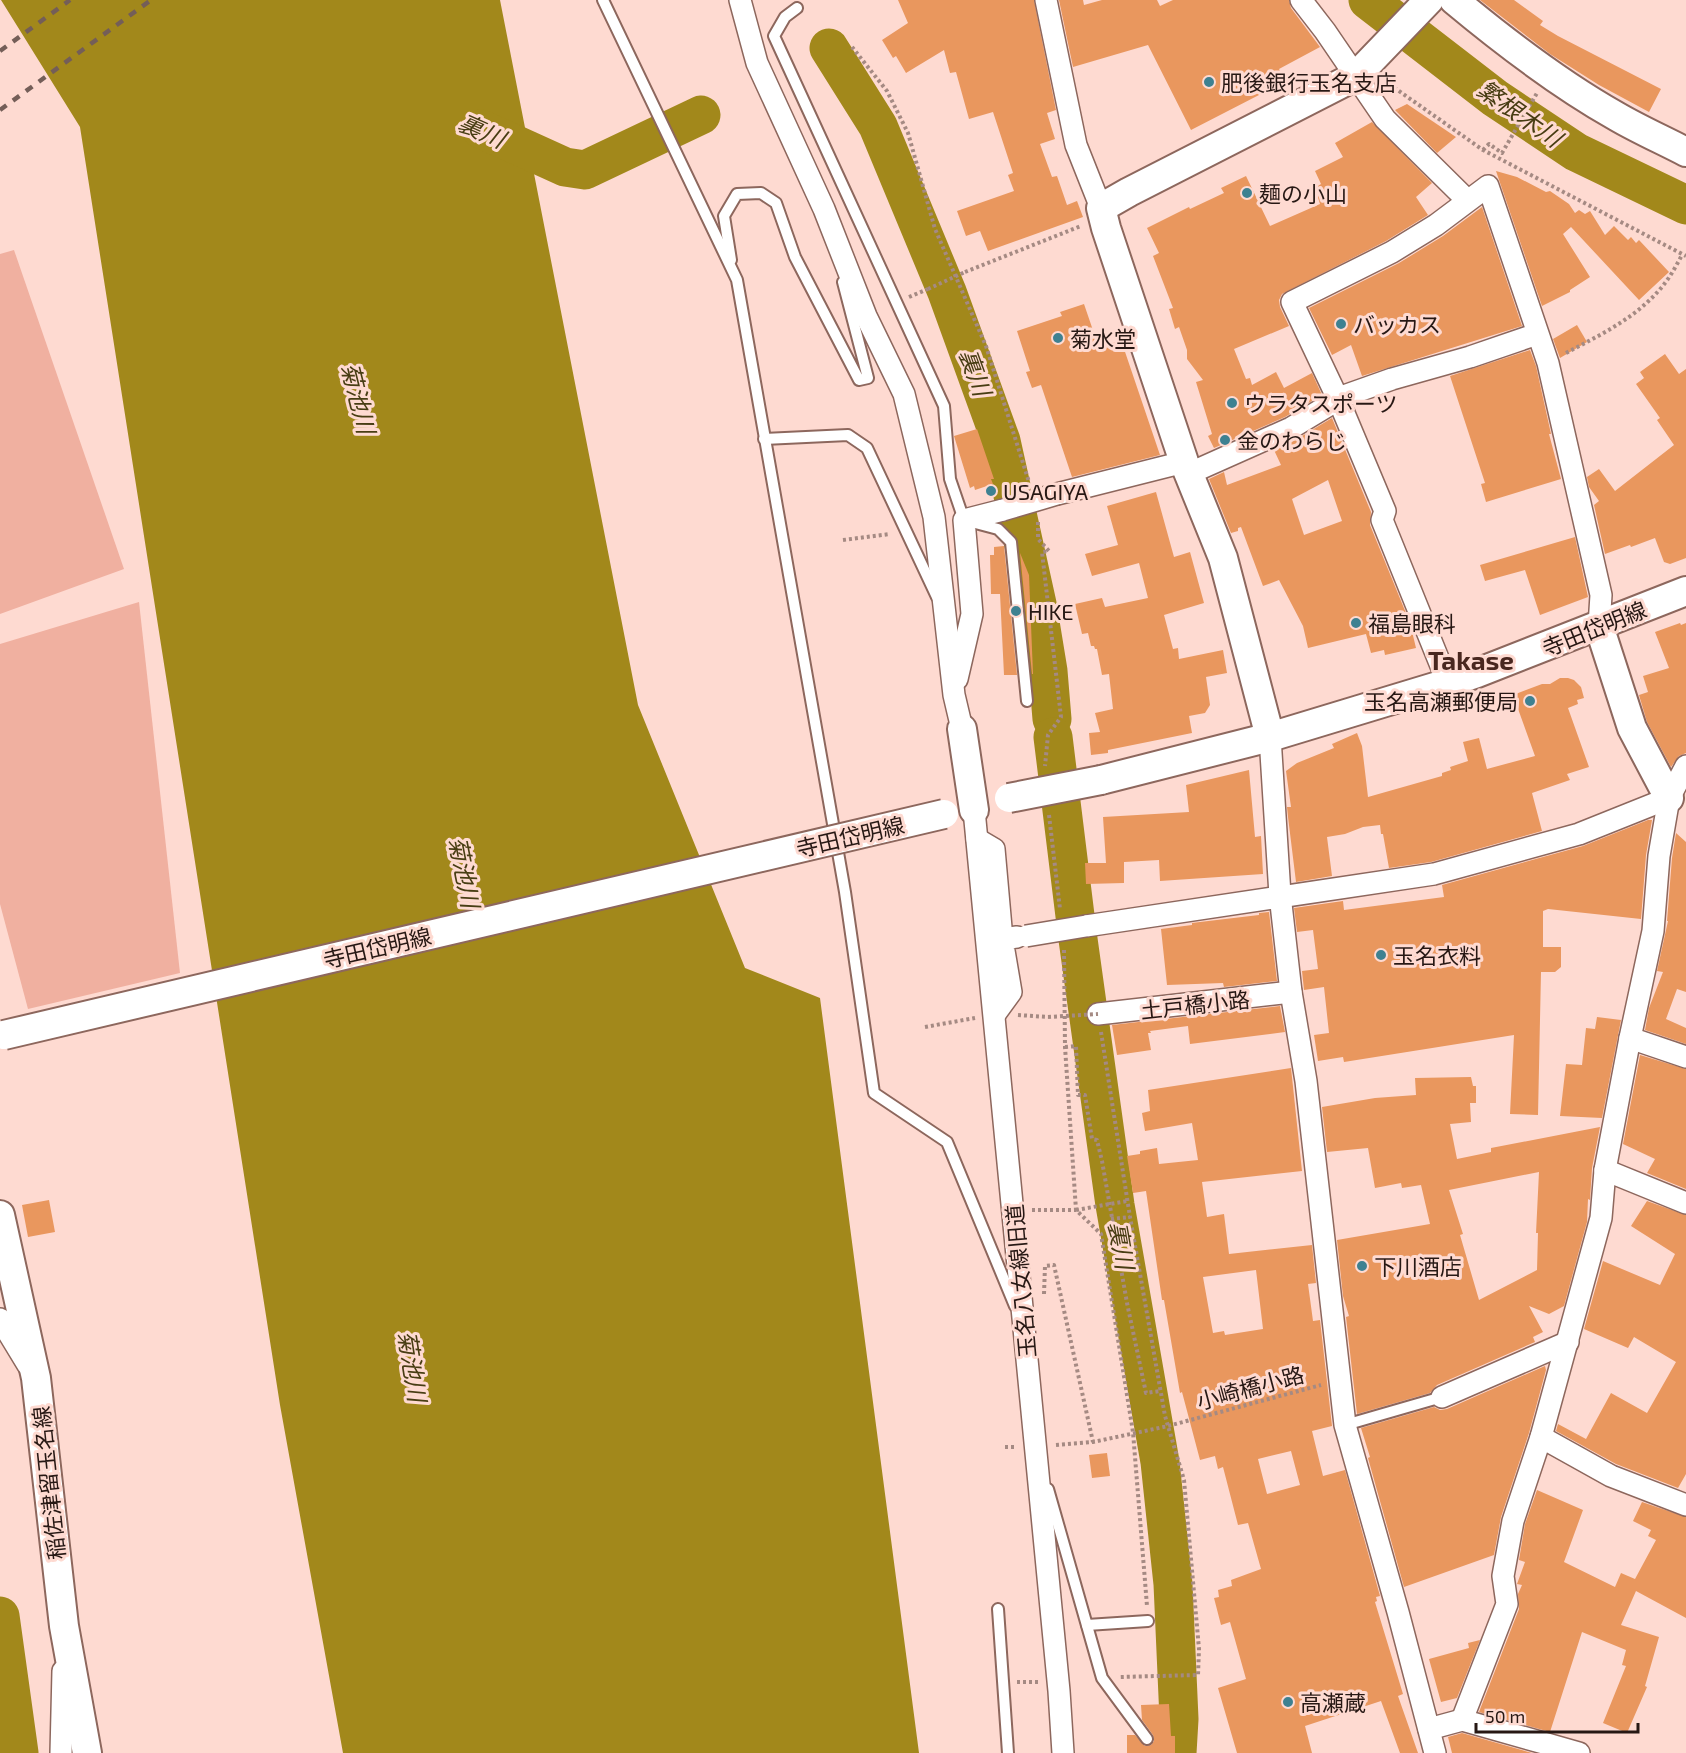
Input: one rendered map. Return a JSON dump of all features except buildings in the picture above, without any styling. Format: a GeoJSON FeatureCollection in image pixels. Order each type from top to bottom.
{"type":"FeatureCollection","features":[{"type":"Feature","properties":{"kind":"main road"},"geometry":{"type":"LineString","coordinates":[[1270,737],[1223,558],[1186,468],[1101,208],[1362,70],[1429,0]]}},
{"type":"Feature","properties":{"kind":"main road"},"geometry":{"type":"LineString","coordinates":[[1454,0],[1476,19],[1566,84],[1616,116],[1686,152]]}},
{"type":"Feature","properties":{"kind":"main road","name":"寺田岱明線"},"geometry":{"type":"LineString","coordinates":[[2,1036],[944,814],[974,810],[1009,798],[1101,780],[1270,737],[1448,683],[1686,591]]}},
{"type":"Feature","properties":{"kind":"main road"},"geometry":{"type":"LineString","coordinates":[[1599,626],[1632,728],[1678,804]]}},
{"type":"Feature","properties":{"kind":"main road"},"geometry":{"type":"LineString","coordinates":[[962,729],[974,810]]}},
{"type":"Feature","properties":{"kind":"main road","name":"稲佐津留玉名線"},"geometry":{"type":"LineString","coordinates":[[0,1215],[36,1378],[64,1626],[87,1753]]}},
{"type":"Feature","properties":{"kind":"street"},"geometry":{"type":"LineString","coordinates":[[1046,0],[1076,145],[1101,208]]}},
{"type":"Feature","properties":{"kind":"street"},"geometry":{"type":"LineString","coordinates":[[1300,0],[1325,31],[1362,70],[1385,119],[1467,200]]}},
{"type":"Feature","properties":{"kind":"street"},"geometry":{"type":"LineString","coordinates":[[738,1],[757,63],[824,209],[866,316],[904,394],[934,517],[954,695],[962,729]]}},
{"type":"Feature","properties":{"kind":"street"},"geometry":{"type":"LineString","coordinates":[[1448,683],[1382,520],[1385,511],[1338,399],[1292,303],[1392,252],[1436,225],[1488,186],[1548,363],[1601,595],[1599,626]]}},
{"type":"Feature","properties":{"kind":"street"},"geometry":{"type":"LineString","coordinates":[[954,695],[972,615],[964,520],[1057,494],[1186,468],[1291,428],[1338,399],[1392,379],[1470,357],[1537,334]]}},
{"type":"Feature","properties":{"kind":"street"},"geometry":{"type":"LineString","coordinates":[[1270,737],[1280,896],[1291,992],[1306,1081],[1345,1425],[1435,1753]]}},
{"type":"Feature","properties":{"kind":"street"},"geometry":{"type":"LineString","coordinates":[[1462,1720],[1507,1604],[1503,1576],[1513,1521],[1541,1437],[1601,1218],[1605,1170],[1653,931],[1659,856],[1678,804],[1686,766]]}},
{"type":"Feature","properties":{"kind":"street"},"geometry":{"type":"LineString","coordinates":[[1002,939],[1434,874],[1678,804]]}},
{"type":"Feature","properties":{"kind":"street","name":"玉名八女線旧道"},"geometry":{"type":"LineString","coordinates":[[974,810],[1063,1753]]}},
{"type":"Feature","properties":{"kind":"street"},"geometry":{"type":"LineString","coordinates":[[977,839],[994,849],[1002,939],[1011,992],[995,1014]]}},
{"type":"Feature","properties":{"kind":"street","name":"土戸橋小路"},"geometry":{"type":"LineString","coordinates":[[1098,1014],[1291,992]]}},
{"type":"Feature","properties":{"kind":"street"},"geometry":{"type":"LineString","coordinates":[[1630,1038],[1686,1057]]}},
{"type":"Feature","properties":{"kind":"street"},"geometry":{"type":"LineString","coordinates":[[1605,1170],[1686,1203]]}},
{"type":"Feature","properties":{"kind":"street"},"geometry":{"type":"LineString","coordinates":[[0,1320],[36,1378]]}},
{"type":"Feature","properties":{"kind":"street"},"geometry":{"type":"LineString","coordinates":[[1442,1397],[1568,1342]]}},
{"type":"Feature","properties":{"kind":"street"},"geometry":{"type":"LineString","coordinates":[[1541,1437],[1611,1476],[1686,1505]]}},
{"type":"Feature","properties":{"kind":"street"},"geometry":{"type":"LineString","coordinates":[[61,1753],[64,1626]]}},
{"type":"Feature","properties":{"kind":"street"},"geometry":{"type":"LineString","coordinates":[[1429,1729],[1462,1720],[1579,1753]]}},
{"type":"Feature","properties":{"kind":"lane"},"geometry":{"type":"LineString","coordinates":[[603,0],[737,280],[845,892],[874,1093],[947,1142],[1023,1318]]}},
{"type":"Feature","properties":{"kind":"lane"},"geometry":{"type":"LineString","coordinates":[[798,8],[785,17],[774,36],[944,406],[950,479],[964,520],[998,529],[1011,542],[1027,701]]}},
{"type":"Feature","properties":{"kind":"lane"},"geometry":{"type":"LineString","coordinates":[[733,271],[724,216],[737,194],[761,193],[776,203],[795,257],[859,380],[868,378],[824,209]]}},
{"type":"Feature","properties":{"kind":"lane"},"geometry":{"type":"LineString","coordinates":[[764,439],[848,435],[867,448],[945,614]]}},
{"type":"Feature","properties":{"kind":"lane"},"geometry":{"type":"LineString","coordinates":[[1345,1425],[1442,1397]]}},
{"type":"Feature","properties":{"kind":"lane"},"geometry":{"type":"LineString","coordinates":[[1035,1446],[1102,1678],[1147,1739]]}},
{"type":"Feature","properties":{"kind":"lane"},"geometry":{"type":"LineString","coordinates":[[998,1609],[1008,1753]]}},
{"type":"Feature","properties":{"kind":"lane"},"geometry":{"type":"LineString","coordinates":[[1087,1625],[1148,1620]]}},
{"type":"Feature","properties":{"kind":"path"},"geometry":{"type":"LineString","coordinates":[[852,47],[887,91],[908,133],[935,230],[986,346],[1020,453]]}},
{"type":"Feature","properties":{"kind":"path"},"geometry":{"type":"LineString","coordinates":[[1362,70],[1389,84],[1483,150],[1684,255],[1665,283],[1618,326],[1548,363]]}},
{"type":"Feature","properties":{"kind":"path"},"geometry":{"type":"LineString","coordinates":[[1483,150],[1489,144],[1502,153],[1540,88]]}},
{"type":"Feature","properties":{"kind":"path"},"geometry":{"type":"LineString","coordinates":[[928,289],[1088,223],[1101,208]]}},
{"type":"Feature","properties":{"kind":"path"},"geometry":{"type":"LineString","coordinates":[[843,540],[907,532]]}},
{"type":"Feature","properties":{"kind":"path"},"geometry":{"type":"LineString","coordinates":[[1038,538],[1049,550]]}},
{"type":"Feature","properties":{"kind":"path"},"geometry":{"type":"LineString","coordinates":[[925,1027],[995,1014]]}},
{"type":"Feature","properties":{"kind":"path"},"geometry":{"type":"LineString","coordinates":[[1048,1017],[1098,1014],[1159,1391],[1184,1480],[1199,1649],[1198,1675],[1102,1678]]}},
{"type":"Feature","properties":{"kind":"path"},"geometry":{"type":"LineString","coordinates":[[1148,1620],[1133,1432],[1101,1233],[1076,1210],[1065,1047],[1076,1046],[1078,1095],[1086,1095],[1092,1139],[1097,1140],[1102,1161],[1111,1219],[1146,1393],[1159,1391]]}},
{"type":"Feature","properties":{"kind":"path"},"geometry":{"type":"LineString","coordinates":[[1013,1210],[1076,1210],[1127,1201]]}},
{"type":"Feature","properties":{"kind":"path"},"geometry":{"type":"LineString","coordinates":[[1111,1219],[1130,1216]]}},
{"type":"Feature","properties":{"kind":"path"},"geometry":{"type":"LineString","coordinates":[[1023,1318],[1043,1306],[1045,1266],[1054,1265],[1093,1442]]}},
{"type":"Feature","properties":{"kind":"path","name":"小崎橋小路"},"geometry":{"type":"LineString","coordinates":[[1035,1446],[1093,1442],[1168,1426],[1340,1380]]}},
{"type":"Feature","properties":{"kind":"path"},"geometry":{"type":"LineString","coordinates":[[1003,1682],[1058,1682]]}},
{"type":"Feature","properties":{"kind":"shaded area"},"geometry":{"type":"Polygon","coordinates":[[[14,250],[124,569],[0,614],[0,254],[14,250]]]}},
{"type":"Feature","properties":{"kind":"shaded area"},"geometry":{"type":"Polygon","coordinates":[[[139,602],[180,973],[28,1009],[0,904],[0,644],[139,602]]]}},
{"type":"Feature","properties":{"kind":"water","name":"菊池川"},"geometry":{"type":"Polygon","coordinates":[[[1,0],[500,0],[638,705],[745,968],[820,998],[919,1753],[343,1753],[280,1405],[80,127],[1,0]]]}},
{"type":"Feature","properties":{"kind":"waterway","name":"繁根木川"},"geometry":{"type":"LineString","coordinates":[[1368,0],[1495,98],[1576,152],[1686,205]]}},
{"type":"Feature","properties":{"kind":"waterway","name":"裏川"},"geometry":{"type":"LineString","coordinates":[[829,48],[878,126],[947,292],[1001,441],[1037,604],[1048,671],[1052,719]]}},
{"type":"Feature","properties":{"kind":"waterway","name":"裏川"},"geometry":{"type":"LineString","coordinates":[[481,129],[565,167],[585,170],[701,115]]}},
{"type":"Feature","properties":{"kind":"waterway","name":"裏川"},"geometry":{"type":"LineString","coordinates":[[1053,737],[1077,932],[1115,1205],[1160,1462],[1173,1584],[1179,1719],[1177,1753]]}},
{"type":"Feature","properties":{"kind":"waterway"},"geometry":{"type":"LineString","coordinates":[[0,1616],[19,1753]]}},
{"type":"Feature","properties":{"kind":"railway"},"geometry":{"type":"LineString","coordinates":[[0,51],[70,0]]}},
{"type":"Feature","properties":{"kind":"railway"},"geometry":{"type":"LineString","coordinates":[[0,110],[151,0]]}},
{"type":"Feature","properties":{"kind":"place","name":"肥後銀行玉名支店"},"geometry":{"type":"Point","coordinates":[1209,82]}},
{"type":"Feature","properties":{"kind":"place","name":"麺の小山"},"geometry":{"type":"Point","coordinates":[1247,193]}},
{"type":"Feature","properties":{"kind":"place","name":"バッカス"},"geometry":{"type":"Point","coordinates":[1341,324]}},
{"type":"Feature","properties":{"kind":"place","name":"菊水堂"},"geometry":{"type":"Point","coordinates":[1058,338]}},
{"type":"Feature","properties":{"kind":"place","name":"ウラタスポーツ"},"geometry":{"type":"Point","coordinates":[1232,403]}},
{"type":"Feature","properties":{"kind":"place","name":"金のわらじ"},"geometry":{"type":"Point","coordinates":[1225,440]}},
{"type":"Feature","properties":{"kind":"place","name":"USAGIYA"},"geometry":{"type":"Point","coordinates":[991,491]}},
{"type":"Feature","properties":{"kind":"place","name":"HIKE"},"geometry":{"type":"Point","coordinates":[1016,611]}},
{"type":"Feature","properties":{"kind":"place","name":"福島眼科"},"geometry":{"type":"Point","coordinates":[1356,623]}},
{"type":"Feature","properties":{"kind":"place","name":"玉名高瀬郵便局"},"geometry":{"type":"Point","coordinates":[1530,701]}},
{"type":"Feature","properties":{"kind":"place","name":"玉名衣料"},"geometry":{"type":"Point","coordinates":[1381,955]}},
{"type":"Feature","properties":{"kind":"place","name":"下川酒店"},"geometry":{"type":"Point","coordinates":[1362,1266]}},
{"type":"Feature","properties":{"kind":"place","name":"高瀬蔵"},"geometry":{"type":"Point","coordinates":[1288,1702]}},
{"type":"Feature","properties":{"kind":"district","name":"Takase"},"geometry":{"type":"Point","coordinates":[1471,659]}}]}
